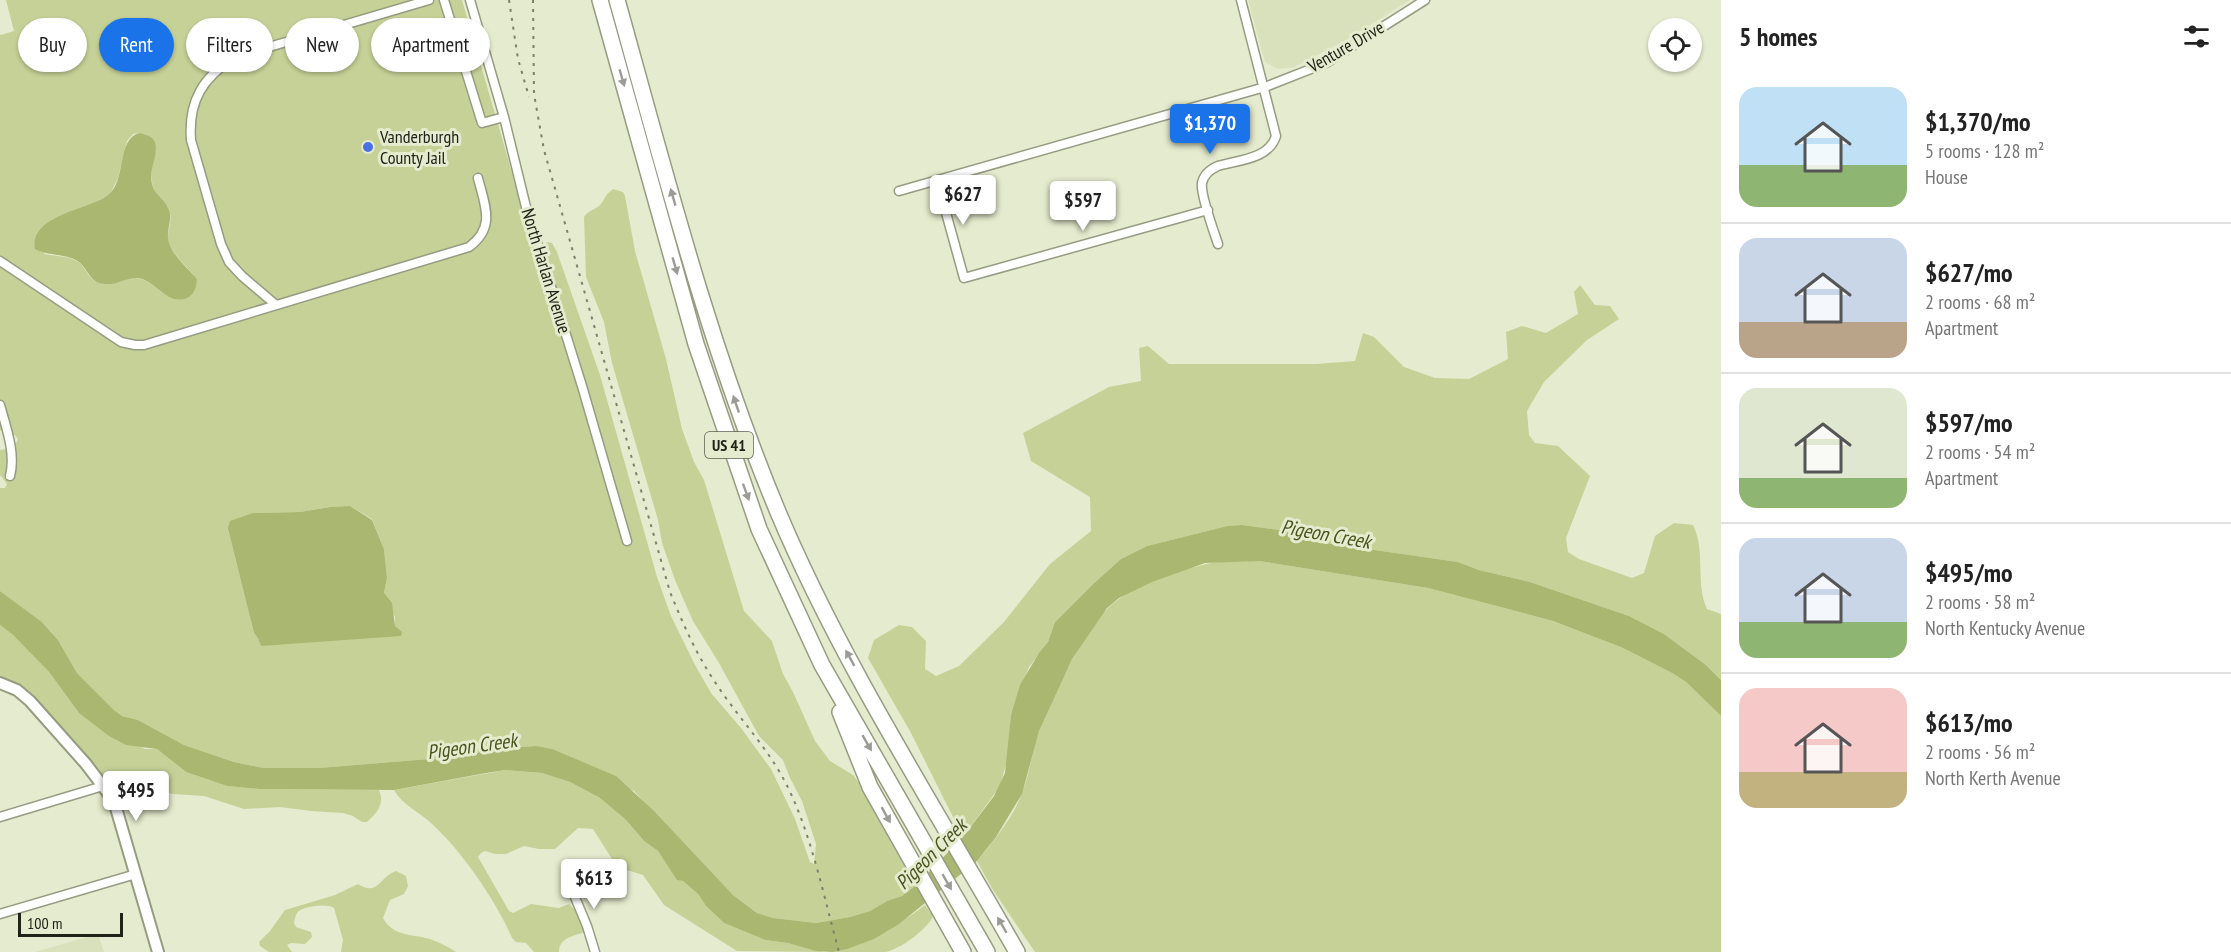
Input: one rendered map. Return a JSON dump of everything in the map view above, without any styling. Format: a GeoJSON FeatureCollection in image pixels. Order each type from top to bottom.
{"type":"FeatureCollection","features":[{"type":"Feature","properties":{"kind":"highway","name":"US 41"},"geometry":{"type":"LineString","coordinates":[[600,0],[696,344],[759,530],[822,665],[987,952]]}},
{"type":"Feature","properties":{"kind":"highway","name":"US 41"},"geometry":{"type":"LineString","coordinates":[[617,0],[704,306],[749,439],[779,514],[833,628],[1017,952]]}},
{"type":"Feature","properties":{"kind":"highway"},"geometry":{"type":"LineString","coordinates":[[822,665],[870,787],[963,952]]}},
{"type":"Feature","properties":{"kind":"street"},"geometry":{"type":"LineString","coordinates":[[276,305],[229,262],[220,244],[191,140],[190,124],[201,87],[217,69],[235,57],[429,0]]}},
{"type":"Feature","properties":{"kind":"street"},"geometry":{"type":"LineString","coordinates":[[444,0],[482,123],[504,117]]}},
{"type":"Feature","properties":{"kind":"street","name":"North Harlan Avenue"},"geometry":{"type":"LineString","coordinates":[[470,0],[504,117],[526,207],[627,541]]}},
{"type":"Feature","properties":{"kind":"street"},"geometry":{"type":"LineString","coordinates":[[1218,244],[1202,187],[1204,178],[1218,165],[1261,154],[1274,142],[1276,128],[1241,0]]}},
{"type":"Feature","properties":{"kind":"street","name":"Venture Drive"},"geometry":{"type":"LineString","coordinates":[[899,191],[1265,87],[1326,63],[1425,0]]}},
{"type":"Feature","properties":{"kind":"street"},"geometry":{"type":"LineString","coordinates":[[0,261],[121,342],[144,345],[469,247],[480,239],[487,215],[478,178]]}},
{"type":"Feature","properties":{"kind":"street"},"geometry":{"type":"LineString","coordinates":[[937,180],[964,278],[1208,210]]}},
{"type":"Feature","properties":{"kind":"street"},"geometry":{"type":"LineString","coordinates":[[0,405],[12,454],[10,476]]}},
{"type":"Feature","properties":{"kind":"street"},"geometry":{"type":"LineString","coordinates":[[0,684],[11,687],[30,701],[114,801],[158,952]]}},
{"type":"Feature","properties":{"kind":"street"},"geometry":{"type":"LineString","coordinates":[[0,817],[103,786]]}},
{"type":"Feature","properties":{"kind":"street"},"geometry":{"type":"LineString","coordinates":[[0,914],[136,874]]}},
{"type":"Feature","properties":{"kind":"street"},"geometry":{"type":"LineString","coordinates":[[567,878],[587,926],[594,952]]}},
{"type":"Feature","properties":{"kind":"shaded area"},"geometry":{"type":"Polygon","coordinates":[[[6,0],[462,0],[467,18],[371,18],[371,72],[483,72],[533,245],[543,246],[547,242],[552,243],[557,252],[600,375],[657,577],[671,616],[711,693],[741,728],[771,769],[795,819],[810,862],[814,864],[816,844],[802,801],[783,760],[759,736],[693,621],[675,580],[662,543],[658,520],[612,363],[604,322],[586,277],[584,217],[600,205],[613,189],[623,192],[635,251],[666,359],[682,429],[694,462],[704,480],[744,611],[772,641],[783,674],[815,741],[830,761],[853,775],[859,783],[915,886],[902,896],[887,901],[870,911],[850,917],[816,923],[773,918],[757,913],[733,895],[634,791],[536,746],[441,758],[319,768],[264,768],[234,762],[184,745],[114,710],[77,673],[58,640],[42,622],[0,591],[0,488],[5,488],[7,484],[0,475],[0,450],[14,448],[18,439],[15,435],[0,430],[1,35],[14,31],[6,0]],[[140,133],[133,134],[127,141],[118,178],[110,194],[94,203],[44,254],[77,261],[93,280],[99,283],[139,279],[148,282],[167,296],[197,279],[175,254],[169,243],[170,213],[154,190],[151,178],[156,150],[140,133]],[[350,506],[300,512],[253,513],[234,546],[254,633],[261,646],[395,627],[395,617],[384,593],[387,578],[384,549],[372,519],[350,506]]]}},
{"type":"Feature","properties":{"kind":"shaded area"},"geometry":{"type":"Polygon","coordinates":[[[1248,0],[1410,0],[1346,40],[1294,67],[1278,69],[1265,62],[1248,0]]]}},
{"type":"Feature","properties":{"kind":"shaded area"},"geometry":{"type":"Polygon","coordinates":[[[140,133],[151,137],[155,142],[156,152],[151,179],[155,191],[169,210],[169,243],[175,254],[197,279],[196,287],[190,296],[180,300],[167,296],[150,283],[138,278],[110,284],[96,282],[75,259],[35,249],[36,238],[41,228],[50,221],[99,200],[114,189],[124,151],[133,137],[140,133]]]}},
{"type":"Feature","properties":{"kind":"shaded area"},"geometry":{"type":"Polygon","coordinates":[[[1580,285],[1595,305],[1610,306],[1619,319],[1587,340],[1544,382],[1527,411],[1529,435],[1535,443],[1558,446],[1590,476],[1566,538],[1568,552],[1579,559],[1632,578],[1644,573],[1655,536],[1674,523],[1693,525],[1699,545],[1703,599],[1707,609],[1721,614],[1721,680],[1706,665],[1664,634],[1629,616],[1530,582],[1479,570],[1458,562],[1326,543],[1288,531],[1242,525],[1227,526],[1147,546],[1121,559],[1055,622],[1048,642],[1029,667],[1011,715],[1008,757],[1000,786],[963,837],[911,733],[868,658],[874,640],[899,625],[912,627],[926,641],[925,669],[936,676],[959,666],[1004,622],[1050,564],[1091,531],[1090,497],[1031,461],[1023,433],[1109,387],[1141,381],[1139,348],[1148,346],[1169,364],[1316,364],[1355,361],[1363,333],[1374,337],[1404,367],[1435,378],[1469,379],[1508,359],[1506,332],[1522,326],[1546,333],[1578,314],[1574,292],[1580,285]]]}},
{"type":"Feature","properties":{"kind":"shaded area"},"geometry":{"type":"Polygon","coordinates":[[[350,506],[372,520],[384,549],[387,578],[384,593],[392,603],[395,626],[402,632],[401,636],[261,646],[254,633],[228,528],[230,521],[253,513],[300,512],[350,506]]]}},
{"type":"Feature","properties":{"kind":"shaded area"},"geometry":{"type":"Polygon","coordinates":[[[1242,525],[1288,531],[1326,543],[1458,562],[1479,570],[1530,582],[1629,616],[1664,634],[1706,665],[1721,680],[1721,716],[1686,682],[1672,673],[1623,648],[1553,621],[1428,588],[1259,561],[1205,563],[1152,582],[1119,598],[1107,608],[1072,659],[1039,731],[1022,794],[996,837],[977,861],[899,924],[874,939],[833,952],[816,951],[788,943],[765,940],[724,923],[706,906],[698,894],[683,881],[677,880],[658,851],[644,841],[626,820],[600,798],[570,782],[542,773],[506,770],[394,790],[260,789],[227,786],[186,772],[157,749],[126,745],[109,736],[79,713],[49,672],[0,625],[0,591],[42,622],[58,640],[77,673],[122,716],[138,720],[184,745],[234,762],[264,768],[319,768],[441,758],[507,748],[536,746],[552,749],[616,776],[653,810],[733,895],[757,913],[773,918],[816,923],[870,911],[887,901],[902,896],[915,886],[963,837],[994,796],[1005,773],[1011,715],[1020,685],[1048,642],[1055,622],[1092,585],[1121,559],[1147,546],[1227,526],[1242,525]]]}},
{"type":"Feature","properties":{"kind":"shaded area"},"geometry":{"type":"Polygon","coordinates":[[[1230,560],[1259,561],[1428,588],[1553,621],[1623,648],[1686,682],[1721,716],[1721,952],[1035,952],[993,890],[977,861],[1014,811],[1027,778],[1039,731],[1059,684],[1088,633],[1108,608],[1119,599],[1165,576],[1230,560]]]}},
{"type":"Feature","properties":{"kind":"shaded area"},"geometry":{"type":"Polygon","coordinates":[[[0,625],[49,672],[79,713],[145,749],[157,749],[186,772],[227,786],[260,789],[379,790],[381,800],[379,808],[367,822],[362,822],[343,813],[280,807],[244,809],[204,796],[173,794],[127,784],[117,788],[108,783],[24,688],[0,679],[0,625]]]}},
{"type":"Feature","properties":{"kind":"shaded area"},"geometry":{"type":"Polygon","coordinates":[[[506,770],[542,773],[570,782],[600,798],[626,820],[644,841],[658,851],[677,879],[683,881],[698,894],[706,906],[724,923],[765,940],[825,952],[737,951],[664,905],[643,875],[624,869],[612,859],[593,829],[578,828],[555,849],[524,846],[506,854],[485,851],[478,857],[509,911],[513,913],[531,904],[559,908],[569,904],[579,914],[585,932],[564,941],[559,952],[534,952],[526,943],[516,942],[488,893],[455,848],[427,820],[406,804],[394,790],[506,770]]]}},
{"type":"Feature","properties":{"kind":"shaded area"},"geometry":{"type":"Polygon","coordinates":[[[396,871],[406,876],[408,886],[404,894],[390,900],[383,918],[387,924],[398,932],[430,939],[456,952],[341,952],[343,940],[334,908],[331,906],[309,907],[297,913],[294,923],[296,927],[311,932],[312,937],[305,944],[287,945],[292,952],[269,952],[260,946],[259,942],[285,910],[335,895],[358,884],[374,887],[396,871]]]}},
{"type":"Feature","properties":{"kind":"shaded area"},"geometry":{"type":"Polygon","coordinates":[[[925,905],[933,916],[930,921],[919,933],[898,947],[885,952],[833,952],[846,949],[882,933],[925,905]]]}},
{"type":"Feature","properties":{"kind":"shaded area"},"geometry":{"type":"Polygon","coordinates":[[[98,934],[104,952],[35,952],[98,934]]]}},
{"type":"Feature","properties":{"kind":"railway"},"geometry":{"type":"LineString","coordinates":[[509,0],[518,59],[529,97]]}},
{"type":"Feature","properties":{"kind":"railway"},"geometry":{"type":"LineString","coordinates":[[533,0],[534,94],[544,150],[670,592],[703,663],[725,697],[768,754],[793,797],[816,863],[839,952]]}},
{"type":"Feature","properties":{"kind":"place","name":"Vanderburgh County Jail"},"geometry":{"type":"Point","coordinates":[368,147]}},
{"type":"Feature","properties":{"kind":"water label","name":"Pigeon Creek"},"geometry":{"type":"Point","coordinates":[1326,534]}},
{"type":"Feature","properties":{"kind":"water label","name":"Pigeon Creek"},"geometry":{"type":"Point","coordinates":[472,746]}},
{"type":"Feature","properties":{"kind":"water label","name":"Pigeon Creek"},"geometry":{"type":"Point","coordinates":[931,854]}}]}
